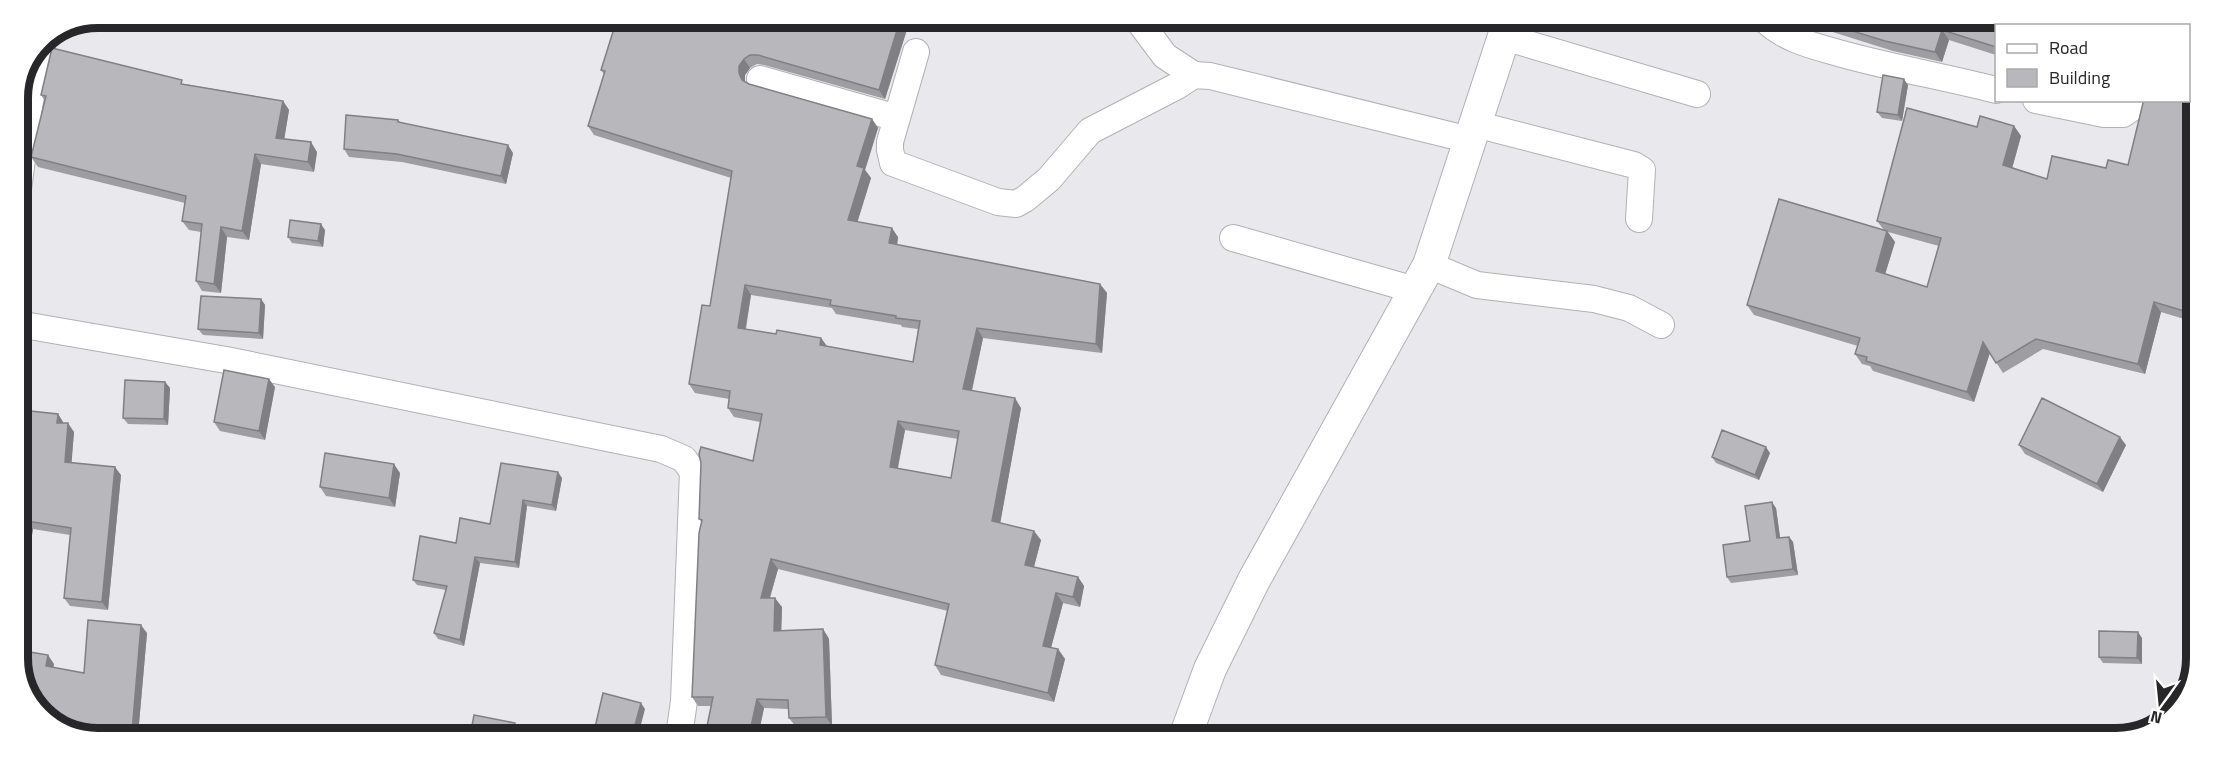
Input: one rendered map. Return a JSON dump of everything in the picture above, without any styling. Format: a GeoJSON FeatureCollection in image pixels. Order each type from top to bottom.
{"type":"FeatureCollection","features":[{"type":"Feature","properties":{"kind":"street"},"geometry":{"type":"LineString","coordinates":[[1144,28],[1165,56],[1194,75],[1210,76],[1634,165],[1642,170],[1640,219]]}},
{"type":"Feature","properties":{"kind":"street"},"geometry":{"type":"LineString","coordinates":[[1774,28],[1804,43],[1877,64],[1995,90]]}},
{"type":"Feature","properties":{"kind":"street"},"geometry":{"type":"LineString","coordinates":[[1188,728],[1210,669],[1254,580],[1422,278],[1506,29],[1697,94]]}},
{"type":"Feature","properties":{"kind":"street"},"geometry":{"type":"LineString","coordinates":[[916,52],[890,142],[893,163],[998,202],[1016,204],[1049,179],[1090,131],[1178,86],[1194,75]]}},
{"type":"Feature","properties":{"kind":"street"},"geometry":{"type":"LineString","coordinates":[[28,109],[38,64]]}},
{"type":"Feature","properties":{"kind":"street"},"geometry":{"type":"LineString","coordinates":[[760,79],[897,118]]}},
{"type":"Feature","properties":{"kind":"street"},"geometry":{"type":"LineString","coordinates":[[2046,102],[2104,114],[2123,114],[2140,102]]}},
{"type":"Feature","properties":{"kind":"street"},"geometry":{"type":"LineString","coordinates":[[1233,238],[1422,278],[1594,298],[1629,308],[1661,325]]}},
{"type":"Feature","properties":{"kind":"street"},"geometry":{"type":"LineString","coordinates":[[28,326],[226,360],[486,412],[661,449],[684,459],[693,472],[684,701],[680,728]]}},
{"type":"Feature","properties":{"kind":"building"},"geometry":{"type":"Polygon","coordinates":[[[614,28],[898,28],[879,90],[758,55],[750,55],[744,59],[739,66],[739,73],[742,80],[749,84],[872,119],[857,166],[864,168],[848,220],[892,228],[889,243],[1100,284],[1096,344],[977,328],[963,389],[1015,398],[992,521],[1034,531],[1025,565],[1078,577],[1073,597],[1056,593],[1043,646],[1058,649],[1048,693],[935,665],[949,604],[771,559],[761,598],[775,598],[774,631],[823,629],[826,717],[789,718],[788,700],[757,699],[751,728],[707,728],[713,697],[692,697],[699,533],[702,520],[699,519],[701,463],[699,454],[701,447],[753,461],[762,414],[728,408],[730,391],[689,384],[702,305],[710,306],[732,171],[588,126],[605,71],[601,70],[614,28]],[[745,285],[738,328],[776,334],[777,330],[821,338],[820,345],[913,362],[920,321],[830,305],[831,300],[745,285]],[[898,421],[890,467],[951,478],[959,431],[898,421]]]}},
{"type":"Feature","properties":{"kind":"building"},"geometry":{"type":"Polygon","coordinates":[[[1843,28],[1995,28],[1995,47],[1942,30],[1935,52],[1885,41],[1843,28]]]}},
{"type":"Feature","properties":{"kind":"building"},"geometry":{"type":"Polygon","coordinates":[[[52,48],[182,80],[181,84],[283,101],[276,138],[311,142],[308,162],[255,154],[242,231],[221,227],[214,284],[196,281],[202,224],[182,221],[186,196],[31,157],[46,96],[41,95],[52,48]]]}},
{"type":"Feature","properties":{"kind":"building"},"geometry":{"type":"Polygon","coordinates":[[[1883,75],[1904,79],[1898,115],[1877,112],[1883,75]]]}},
{"type":"Feature","properties":{"kind":"building"},"geometry":{"type":"Polygon","coordinates":[[[2185,102],[2185,311],[2154,302],[2138,364],[2036,339],[1996,363],[1983,342],[1967,392],[1866,361],[1867,357],[1855,354],[1860,338],[1747,305],[1779,199],[1887,231],[1876,271],[1927,287],[1941,238],[1877,221],[1907,108],[1977,127],[1980,116],[2014,126],[2003,165],[2047,179],[2052,156],[2106,168],[2108,160],[2128,165],[2143,103],[2185,102]]]}},
{"type":"Feature","properties":{"kind":"building"},"geometry":{"type":"Polygon","coordinates":[[[346,115],[398,120],[398,122],[508,145],[501,176],[397,154],[344,149],[346,115]]]}},
{"type":"Feature","properties":{"kind":"building"},"geometry":{"type":"Polygon","coordinates":[[[290,220],[321,224],[318,241],[288,237],[290,220]]]}},
{"type":"Feature","properties":{"kind":"building"},"geometry":{"type":"Polygon","coordinates":[[[201,296],[261,299],[259,333],[198,329],[201,296]]]}},
{"type":"Feature","properties":{"kind":"building"},"geometry":{"type":"Polygon","coordinates":[[[224,370],[269,379],[259,431],[214,422],[224,370]]]}},
{"type":"Feature","properties":{"kind":"building"},"geometry":{"type":"Polygon","coordinates":[[[125,380],[165,382],[164,419],[123,418],[125,380]]]}},
{"type":"Feature","properties":{"kind":"building"},"geometry":{"type":"Polygon","coordinates":[[[2042,398],[2120,437],[2097,484],[2019,445],[2042,398]]]}},
{"type":"Feature","properties":{"kind":"building"},"geometry":{"type":"Polygon","coordinates":[[[29,411],[58,414],[57,423],[68,423],[65,462],[115,467],[102,602],[64,598],[71,528],[29,521],[29,411]]]}},
{"type":"Feature","properties":{"kind":"building"},"geometry":{"type":"Polygon","coordinates":[[[1722,430],[1766,447],[1755,475],[1712,457],[1722,430]]]}},
{"type":"Feature","properties":{"kind":"building"},"geometry":{"type":"Polygon","coordinates":[[[325,453],[394,464],[389,498],[320,487],[325,453]]]}},
{"type":"Feature","properties":{"kind":"building"},"geometry":{"type":"Polygon","coordinates":[[[501,463],[558,472],[552,505],[523,500],[515,562],[475,557],[460,640],[434,633],[447,586],[413,580],[420,536],[456,543],[460,518],[490,524],[501,463]]]}},
{"type":"Feature","properties":{"kind":"building"},"geometry":{"type":"Polygon","coordinates":[[[1772,502],[1777,538],[1789,537],[1793,569],[1727,577],[1723,545],[1750,541],[1745,506],[1772,502]]]}},
{"type":"Feature","properties":{"kind":"building"},"geometry":{"type":"Polygon","coordinates":[[[88,620],[141,625],[132,728],[85,727],[76,725],[56,714],[43,701],[34,685],[30,672],[29,652],[48,655],[46,666],[84,673],[88,620]]]}},
{"type":"Feature","properties":{"kind":"building"},"geometry":{"type":"Polygon","coordinates":[[[2099,631],[2138,632],[2137,658],[2099,657],[2099,631]]]}},
{"type":"Feature","properties":{"kind":"building"},"geometry":{"type":"Polygon","coordinates":[[[603,693],[641,703],[634,728],[595,728],[603,693]]]}},
{"type":"Feature","properties":{"kind":"building"},"geometry":{"type":"Polygon","coordinates":[[[474,715],[515,723],[514,728],[472,728],[474,715]]]}}]}
